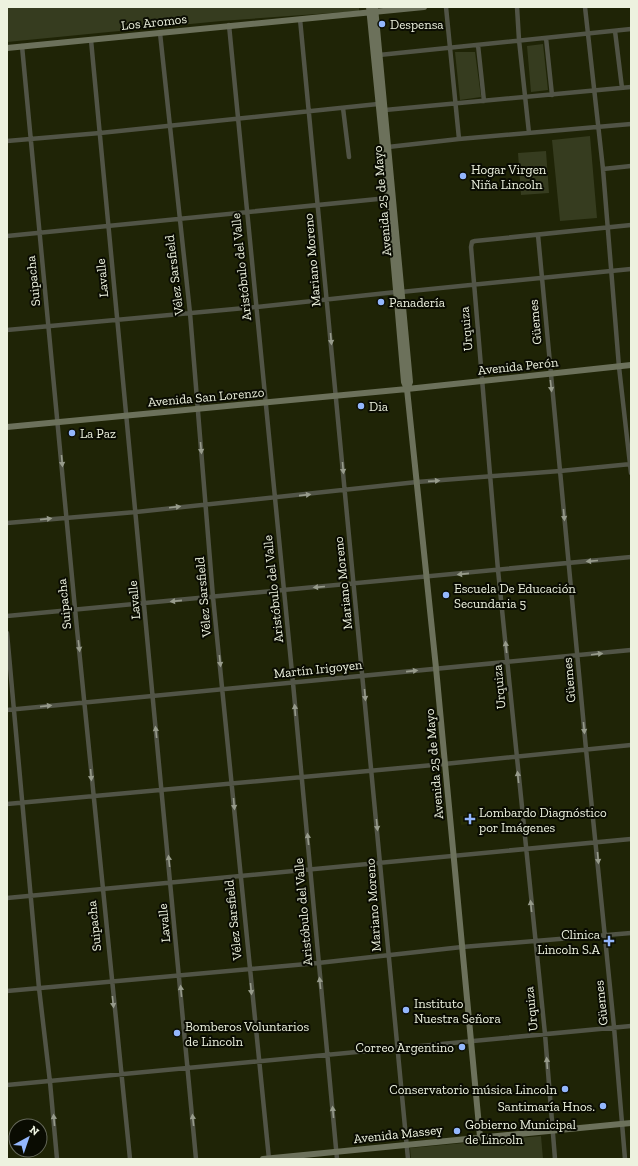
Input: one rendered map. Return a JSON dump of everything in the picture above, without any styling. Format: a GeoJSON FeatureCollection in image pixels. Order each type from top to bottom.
{"type":"FeatureCollection","features":[{"type":"Feature","properties":{"kind":"main road","name":"Los Aromos"},"geometry":{"type":"LineString","coordinates":[[7,48],[300,19],[372,9],[424,7]]}},
{"type":"Feature","properties":{"kind":"main road","name":"Avenida 25 de Mayo"},"geometry":{"type":"LineString","coordinates":[[372,9],[379,55],[382,107],[388,147],[404,382],[407,389],[427,578],[480,1137]]}},
{"type":"Feature","properties":{"kind":"main road","name":"Avenida 25 de Mayo"},"geometry":{"type":"LineString","coordinates":[[372,9],[391,198]]}},
{"type":"Feature","properties":{"kind":"main road","name":"Avenida Perón"},"geometry":{"type":"LineString","coordinates":[[407,389],[631,365]]}},
{"type":"Feature","properties":{"kind":"main road","name":"Avenida San Lorenzo"},"geometry":{"type":"LineString","coordinates":[[7,427],[407,389]]}},
{"type":"Feature","properties":{"kind":"main road","name":"Avenida Massey"},"geometry":{"type":"LineString","coordinates":[[263,1159],[631,1123]]}},
{"type":"Feature","properties":{"kind":"street"},"geometry":{"type":"LineString","coordinates":[[446,7],[459,139]]}},
{"type":"Feature","properties":{"kind":"street"},"geometry":{"type":"LineString","coordinates":[[517,7],[529,133]]}},
{"type":"Feature","properties":{"kind":"street"},"geometry":{"type":"LineString","coordinates":[[585,7],[603,169],[619,366],[631,473]]}},
{"type":"Feature","properties":{"kind":"street","name":"Mariano Moreno"},"geometry":{"type":"LineString","coordinates":[[300,19],[408,1159]]}},
{"type":"Feature","properties":{"kind":"street","name":"Aristóbulo del Valle"},"geometry":{"type":"LineString","coordinates":[[229,25],[311,869],[318,963],[337,1159]]}},
{"type":"Feature","properties":{"kind":"street"},"geometry":{"type":"LineString","coordinates":[[379,55],[631,29]]}},
{"type":"Feature","properties":{"kind":"street"},"geometry":{"type":"LineString","coordinates":[[615,31],[622,88]]}},
{"type":"Feature","properties":{"kind":"street","name":"Vélez Sarsfield"},"geometry":{"type":"LineString","coordinates":[[160,33],[190,313],[213,597],[268,1159]]}},
{"type":"Feature","properties":{"kind":"street"},"geometry":{"type":"LineString","coordinates":[[546,38],[552,95]]}},
{"type":"Feature","properties":{"kind":"street","name":"Lavalle"},"geometry":{"type":"LineString","coordinates":[[91,40],[109,225],[116,321],[127,415],[196,1159]]}},
{"type":"Feature","properties":{"kind":"street"},"geometry":{"type":"LineString","coordinates":[[478,45],[484,101]]}},
{"type":"Feature","properties":{"kind":"street","name":"Suipacha"},"geometry":{"type":"LineString","coordinates":[[22,46],[75,610],[86,702],[92,796],[130,1159]]}},
{"type":"Feature","properties":{"kind":"street"},"geometry":{"type":"LineString","coordinates":[[7,141],[100,133],[308,111],[484,101],[631,87]]}},
{"type":"Feature","properties":{"kind":"street"},"geometry":{"type":"LineString","coordinates":[[343,108],[349,157]]}},
{"type":"Feature","properties":{"kind":"street"},"geometry":{"type":"LineString","coordinates":[[388,147],[459,139],[631,124]]}},
{"type":"Feature","properties":{"kind":"street"},"geometry":{"type":"LineString","coordinates":[[603,169],[631,166]]}},
{"type":"Feature","properties":{"kind":"street"},"geometry":{"type":"LineString","coordinates":[[7,236],[391,198]]}},
{"type":"Feature","properties":{"kind":"street"},"geometry":{"type":"LineString","coordinates":[[538,235],[631,225]]}},
{"type":"Feature","properties":{"kind":"street","name":"Urquiza"},"geometry":{"type":"LineString","coordinates":[[538,235],[472,242],[473,285],[498,570],[545,1034],[555,1159]]}},
{"type":"Feature","properties":{"kind":"street","name":"Güemes"},"geometry":{"type":"LineString","coordinates":[[538,235],[568,563],[614,1027],[625,1159]]}},
{"type":"Feature","properties":{"kind":"street"},"geometry":{"type":"LineString","coordinates":[[7,330],[257,308],[398,292],[631,269]]}},
{"type":"Feature","properties":{"kind":"street"},"geometry":{"type":"LineString","coordinates":[[7,523],[136,512],[345,491],[417,482],[491,477],[631,464]]}},
{"type":"Feature","properties":{"kind":"street"},"geometry":{"type":"LineString","coordinates":[[7,616],[427,578],[631,557]]}},
{"type":"Feature","properties":{"kind":"street"},"geometry":{"type":"LineString","coordinates":[[7,633],[24,802],[39,988],[57,1159]]}},
{"type":"Feature","properties":{"kind":"street","name":"Martín Irigoyen"},"geometry":{"type":"LineString","coordinates":[[7,710],[631,650]]}},
{"type":"Feature","properties":{"kind":"street"},"geometry":{"type":"LineString","coordinates":[[7,804],[444,764],[631,745]]}},
{"type":"Feature","properties":{"kind":"street"},"geometry":{"type":"LineString","coordinates":[[7,898],[631,839]]}},
{"type":"Feature","properties":{"kind":"street"},"geometry":{"type":"LineString","coordinates":[[7,991],[249,968],[318,963],[462,947],[631,933]]}},
{"type":"Feature","properties":{"kind":"street"},"geometry":{"type":"LineString","coordinates":[[7,1085],[631,1026]]}},
{"type":"Feature","properties":{"kind":"shaded area"},"geometry":{"type":"Polygon","coordinates":[[[7,7],[359,7],[359,11],[221,21],[7,42],[7,7]]]}},
{"type":"Feature","properties":{"kind":"shaded area"},"geometry":{"type":"Polygon","coordinates":[[[543,44],[548,90],[531,92],[527,46],[543,44]]]}},
{"type":"Feature","properties":{"kind":"shaded area"},"geometry":{"type":"Polygon","coordinates":[[[455,52],[475,52],[481,97],[460,100],[455,52]]]}},
{"type":"Feature","properties":{"kind":"shaded area"},"geometry":{"type":"Polygon","coordinates":[[[590,136],[597,218],[560,221],[552,140],[590,136]]]}},
{"type":"Feature","properties":{"kind":"shaded area"},"geometry":{"type":"Polygon","coordinates":[[[546,151],[549,193],[521,195],[518,153],[546,151]]]}},
{"type":"Feature","properties":{"kind":"shaded area","name":"Lombardo Diagnóstico por Imágenes"},"geometry":{"type":"Polygon","coordinates":[[[480,814],[481,822],[461,825],[460,816],[480,814]]]}},
{"type":"Feature","properties":{"kind":"shaded area"},"geometry":{"type":"Polygon","coordinates":[[[541,1136],[543,1159],[411,1159],[410,1148],[541,1136]]]}},
{"type":"Feature","properties":{"kind":"place","name":"Despensa"},"geometry":{"type":"Point","coordinates":[382,24]}},
{"type":"Feature","properties":{"kind":"place","name":"Hogar Virgen Niña Lincoln"},"geometry":{"type":"Point","coordinates":[463,176]}},
{"type":"Feature","properties":{"kind":"place","name":"Panadería"},"geometry":{"type":"Point","coordinates":[381,302]}},
{"type":"Feature","properties":{"kind":"place","name":"Dia"},"geometry":{"type":"Point","coordinates":[361,406]}},
{"type":"Feature","properties":{"kind":"place","name":"La Paz"},"geometry":{"type":"Point","coordinates":[72,433]}},
{"type":"Feature","properties":{"kind":"place","name":"Escuela De Educación Secundaria 5"},"geometry":{"type":"Point","coordinates":[446,595]}},
{"type":"Feature","properties":{"kind":"place","name":"Lombardo Diagnóstico por Imágenes"},"geometry":{"type":"Point","coordinates":[470,819]}},
{"type":"Feature","properties":{"kind":"place","name":"Clinica Lincoln S.A"},"geometry":{"type":"Point","coordinates":[609,941]}},
{"type":"Feature","properties":{"kind":"place","name":"Instituto Nuestra Señora"},"geometry":{"type":"Point","coordinates":[406,1010]}},
{"type":"Feature","properties":{"kind":"place","name":"Bomberos Voluntarios de Lincoln"},"geometry":{"type":"Point","coordinates":[177,1033]}},
{"type":"Feature","properties":{"kind":"place","name":"Correo Argentino"},"geometry":{"type":"Point","coordinates":[462,1047]}},
{"type":"Feature","properties":{"kind":"place","name":"Conservatorio música Lincoln"},"geometry":{"type":"Point","coordinates":[565,1089]}},
{"type":"Feature","properties":{"kind":"place","name":"Santimaría Hnos."},"geometry":{"type":"Point","coordinates":[603,1106]}},
{"type":"Feature","properties":{"kind":"place","name":"Gobierno Municipal de Lincoln"},"geometry":{"type":"Point","coordinates":[457,1131]}}]}
